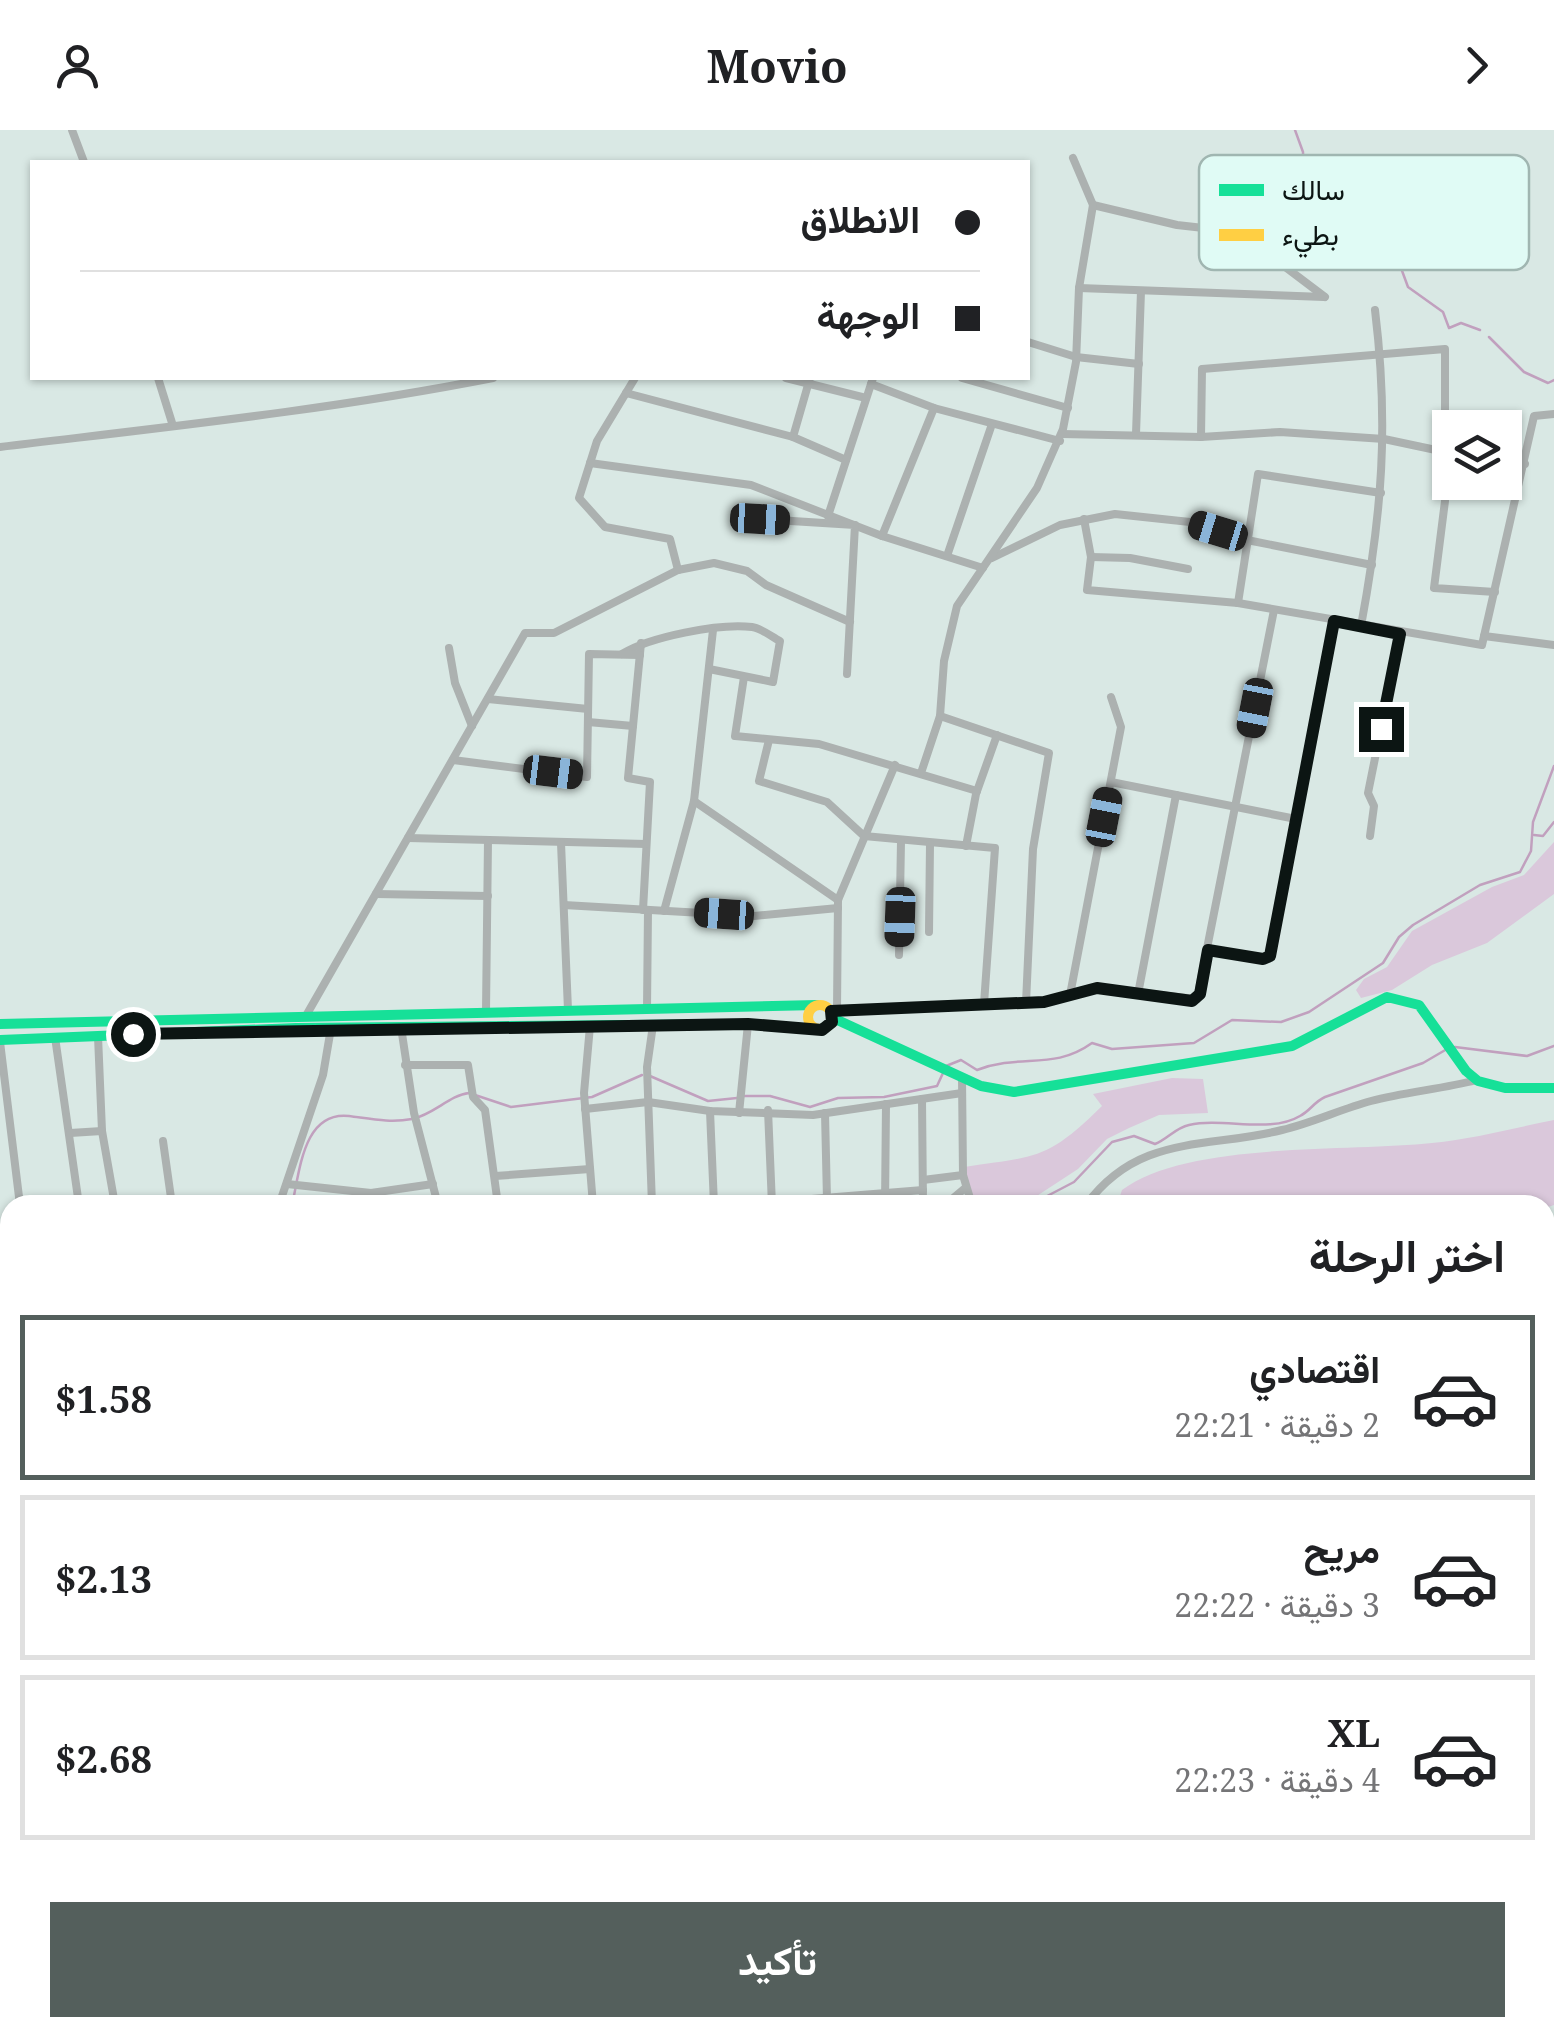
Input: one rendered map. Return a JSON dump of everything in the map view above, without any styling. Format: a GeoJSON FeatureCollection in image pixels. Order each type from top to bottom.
{"type":"FeatureCollection","features":[{"type":"Feature","properties":{"kind":"main road"},"geometry":{"type":"LineString","coordinates":[[0,1024],[427,1011],[818,1005],[859,1033],[959,1076],[997,1091],[1022,1092],[1292,1046],[1326,1033],[1369,1002],[1388,997],[1423,1009],[1477,1080],[1505,1088],[1554,1088]]}},
{"type":"Feature","properties":{"kind":"main road"},"geometry":{"type":"LineString","coordinates":[[818,1005],[808,1016],[819,1029]]}},
{"type":"Feature","properties":{"kind":"main road"},"geometry":{"type":"LineString","coordinates":[[426,1027],[427,1011]]}},
{"type":"Feature","properties":{"kind":"main road"},"geometry":{"type":"LineString","coordinates":[[446,1011],[446,1027]]}},
{"type":"Feature","properties":{"kind":"main road"},"geometry":{"type":"LineString","coordinates":[[819,1029],[834,1013]]}},
{"type":"Feature","properties":{"kind":"main road"},"geometry":{"type":"LineString","coordinates":[[61,1038],[72,1029],[66,1021]]}},
{"type":"Feature","properties":{"kind":"main road"},"geometry":{"type":"LineString","coordinates":[[91,1021],[87,1030],[95,1036]]}},
{"type":"Feature","properties":{"kind":"main road"},"geometry":{"type":"LineString","coordinates":[[0,1041],[401,1027],[748,1024],[859,1033]]}},
{"type":"Feature","properties":{"kind":"street"},"geometry":{"type":"LineString","coordinates":[[72,130],[83,160]]}},
{"type":"Feature","properties":{"kind":"street"},"geometry":{"type":"LineString","coordinates":[[921,773],[940,716],[953,617],[1036,488],[1061,438],[1076,357],[1079,288],[1093,206],[1073,158]]}},
{"type":"Feature","properties":{"kind":"street"},"geometry":{"type":"LineString","coordinates":[[1093,206],[1199,228]]}},
{"type":"Feature","properties":{"kind":"street"},"geometry":{"type":"LineString","coordinates":[[1079,288],[1325,297],[1290,270]]}},
{"type":"Feature","properties":{"kind":"street"},"geometry":{"type":"LineString","coordinates":[[1136,434],[1141,291]]}},
{"type":"Feature","properties":{"kind":"street"},"geometry":{"type":"LineString","coordinates":[[1361,626],[1381,493],[1384,439],[1376,310]]}},
{"type":"Feature","properties":{"kind":"street"},"geometry":{"type":"LineString","coordinates":[[1030,343],[1076,357],[1139,364]]}},
{"type":"Feature","properties":{"kind":"street"},"geometry":{"type":"LineString","coordinates":[[1201,437],[1202,369],[1444,349],[1446,410]]}},
{"type":"Feature","properties":{"kind":"street"},"geometry":{"type":"LineString","coordinates":[[159,380],[173,426]]}},
{"type":"Feature","properties":{"kind":"street"},"geometry":{"type":"LineString","coordinates":[[0,447],[367,403],[484,380]]}},
{"type":"Feature","properties":{"kind":"street"},"geometry":{"type":"LineString","coordinates":[[634,380],[590,464],[579,498],[604,527],[664,535],[673,546],[678,570]]}},
{"type":"Feature","properties":{"kind":"street"},"geometry":{"type":"LineString","coordinates":[[792,436],[809,380],[866,398]]}},
{"type":"Feature","properties":{"kind":"street"},"geometry":{"type":"LineString","coordinates":[[969,380],[1068,408]]}},
{"type":"Feature","properties":{"kind":"street"},"geometry":{"type":"LineString","coordinates":[[828,516],[872,381],[934,408],[1061,438],[1280,432],[1384,439],[1432,450]]}},
{"type":"Feature","properties":{"kind":"street"},"geometry":{"type":"LineString","coordinates":[[626,392],[792,436],[846,460]]}},
{"type":"Feature","properties":{"kind":"street"},"geometry":{"type":"LineString","coordinates":[[882,536],[934,408]]}},
{"type":"Feature","properties":{"kind":"street"},"geometry":{"type":"LineString","coordinates":[[1084,519],[1091,557],[1087,590],[1238,603],[1400,634],[1482,645],[1534,416],[1554,414]]}},
{"type":"Feature","properties":{"kind":"street"},"geometry":{"type":"LineString","coordinates":[[947,556],[992,424]]}},
{"type":"Feature","properties":{"kind":"street"},"geometry":{"type":"LineString","coordinates":[[590,464],[752,485],[882,536],[985,564],[1029,538],[1084,519],[1147,516],[1190,522],[1247,540],[1372,564]]}},
{"type":"Feature","properties":{"kind":"street"},"geometry":{"type":"LineString","coordinates":[[1238,603],[1258,474],[1381,493]]}},
{"type":"Feature","properties":{"kind":"street"},"geometry":{"type":"LineString","coordinates":[[1445,500],[1434,588],[1495,592]]}},
{"type":"Feature","properties":{"kind":"street"},"geometry":{"type":"LineString","coordinates":[[760,519],[855,524]]}},
{"type":"Feature","properties":{"kind":"street"},"geometry":{"type":"LineString","coordinates":[[847,674],[855,524]]}},
{"type":"Feature","properties":{"kind":"street"},"geometry":{"type":"LineString","coordinates":[[1091,557],[1130,558],[1188,569]]}},
{"type":"Feature","properties":{"kind":"street"},"geometry":{"type":"LineString","coordinates":[[307,1014],[525,633],[554,633],[678,570],[728,563],[850,622]]}},
{"type":"Feature","properties":{"kind":"street"},"geometry":{"type":"LineString","coordinates":[[895,766],[838,904],[834,1013],[1026,1002],[1097,988],[1197,999],[1274,610]]}},
{"type":"Feature","properties":{"kind":"street"},"geometry":{"type":"LineString","coordinates":[[1208,950],[1263,959],[1270,956],[1334,621]]}},
{"type":"Feature","properties":{"kind":"street"},"geometry":{"type":"LineString","coordinates":[[622,654],[641,642],[713,630],[755,627],[780,641],[773,682],[709,668]]}},
{"type":"Feature","properties":{"kind":"street"},"geometry":{"type":"LineString","coordinates":[[664,911],[694,801],[713,630]]}},
{"type":"Feature","properties":{"kind":"street"},"geometry":{"type":"LineString","coordinates":[[1370,836],[1374,806],[1368,793],[1400,634]]}},
{"type":"Feature","properties":{"kind":"street"},"geometry":{"type":"LineString","coordinates":[[1484,636],[1554,644]]}},
{"type":"Feature","properties":{"kind":"street"},"geometry":{"type":"LineString","coordinates":[[641,642],[628,778],[650,782],[645,910],[647,1009]]}},
{"type":"Feature","properties":{"kind":"street"},"geometry":{"type":"LineString","coordinates":[[449,648],[455,684],[472,726]]}},
{"type":"Feature","properties":{"kind":"street"},"geometry":{"type":"LineString","coordinates":[[452,760],[587,776],[590,654],[640,655]]}},
{"type":"Feature","properties":{"kind":"street"},"geometry":{"type":"LineString","coordinates":[[744,676],[735,736],[819,744],[978,791]]}},
{"type":"Feature","properties":{"kind":"street"},"geometry":{"type":"LineString","coordinates":[[1070,995],[1122,726],[1112,697]]}},
{"type":"Feature","properties":{"kind":"street"},"geometry":{"type":"LineString","coordinates":[[488,699],[588,709]]}},
{"type":"Feature","properties":{"kind":"street"},"geometry":{"type":"LineString","coordinates":[[940,716],[1049,753],[1034,848],[1026,1002]]}},
{"type":"Feature","properties":{"kind":"street"},"geometry":{"type":"LineString","coordinates":[[588,722],[633,726]]}},
{"type":"Feature","properties":{"kind":"street"},"geometry":{"type":"LineString","coordinates":[[966,846],[978,791],[997,735]]}},
{"type":"Feature","properties":{"kind":"street"},"geometry":{"type":"LineString","coordinates":[[769,740],[759,781],[827,802],[864,836],[995,848],[984,1004]]}},
{"type":"Feature","properties":{"kind":"street"},"geometry":{"type":"LineString","coordinates":[[1111,782],[1296,819]]}},
{"type":"Feature","properties":{"kind":"street"},"geometry":{"type":"LineString","coordinates":[[1138,994],[1176,795]]}},
{"type":"Feature","properties":{"kind":"street"},"geometry":{"type":"LineString","coordinates":[[694,801],[838,904]]}},
{"type":"Feature","properties":{"kind":"street"},"geometry":{"type":"LineString","coordinates":[[408,838],[646,844]]}},
{"type":"Feature","properties":{"kind":"street"},"geometry":{"type":"LineString","coordinates":[[486,1011],[488,840]]}},
{"type":"Feature","properties":{"kind":"street"},"geometry":{"type":"LineString","coordinates":[[898,955],[901,841]]}},
{"type":"Feature","properties":{"kind":"street"},"geometry":{"type":"LineString","coordinates":[[561,843],[568,1010]]}},
{"type":"Feature","properties":{"kind":"street"},"geometry":{"type":"LineString","coordinates":[[928,932],[930,844]]}},
{"type":"Feature","properties":{"kind":"street"},"geometry":{"type":"LineString","coordinates":[[376,894],[488,896]]}},
{"type":"Feature","properties":{"kind":"street"},"geometry":{"type":"LineString","coordinates":[[564,906],[754,916],[838,904]]}},
{"type":"Feature","properties":{"kind":"street"},"geometry":{"type":"LineString","coordinates":[[740,1113],[748,1024]]}},
{"type":"Feature","properties":{"kind":"street"},"geometry":{"type":"LineString","coordinates":[[652,1195],[647,1077],[653,1025]]}},
{"type":"Feature","properties":{"kind":"street"},"geometry":{"type":"LineString","coordinates":[[590,1026],[584,1101],[592,1195]]}},
{"type":"Feature","properties":{"kind":"street"},"geometry":{"type":"LineString","coordinates":[[401,1027],[415,1118],[436,1195]]}},
{"type":"Feature","properties":{"kind":"street"},"geometry":{"type":"LineString","coordinates":[[283,1195],[324,1076],[331,1028]]}},
{"type":"Feature","properties":{"kind":"street"},"geometry":{"type":"LineString","coordinates":[[95,1036],[102,1131],[113,1195]]}},
{"type":"Feature","properties":{"kind":"street"},"geometry":{"type":"LineString","coordinates":[[61,1038],[78,1195]]}},
{"type":"Feature","properties":{"kind":"street"},"geometry":{"type":"LineString","coordinates":[[0,1041],[19,1195]]}},
{"type":"Feature","properties":{"kind":"street"},"geometry":{"type":"LineString","coordinates":[[405,1065],[468,1066],[472,1092],[486,1110],[497,1195]]}},
{"type":"Feature","properties":{"kind":"street"},"geometry":{"type":"LineString","coordinates":[[959,1076],[967,1195]]}},
{"type":"Feature","properties":{"kind":"street"},"geometry":{"type":"LineString","coordinates":[[1094,1195],[1104,1182],[1142,1158],[1211,1138],[1277,1132],[1374,1100],[1477,1080]]}},
{"type":"Feature","properties":{"kind":"street"},"geometry":{"type":"LineString","coordinates":[[584,1101],[648,1102],[740,1113],[768,1110],[825,1114],[962,1093]]}},
{"type":"Feature","properties":{"kind":"street"},"geometry":{"type":"LineString","coordinates":[[922,1099],[922,1195]]}},
{"type":"Feature","properties":{"kind":"street"},"geometry":{"type":"LineString","coordinates":[[884,1195],[886,1104]]}},
{"type":"Feature","properties":{"kind":"street"},"geometry":{"type":"LineString","coordinates":[[768,1110],[772,1195]]}},
{"type":"Feature","properties":{"kind":"street"},"geometry":{"type":"LineString","coordinates":[[710,1111],[714,1195]]}},
{"type":"Feature","properties":{"kind":"street"},"geometry":{"type":"LineString","coordinates":[[825,1114],[827,1195]]}},
{"type":"Feature","properties":{"kind":"street"},"geometry":{"type":"LineString","coordinates":[[70,1133],[102,1131]]}},
{"type":"Feature","properties":{"kind":"street"},"geometry":{"type":"LineString","coordinates":[[163,1141],[171,1195]]}},
{"type":"Feature","properties":{"kind":"street"},"geometry":{"type":"LineString","coordinates":[[495,1176],[590,1168]]}},
{"type":"Feature","properties":{"kind":"street"},"geometry":{"type":"LineString","coordinates":[[897,1195],[963,1176]]}},
{"type":"Feature","properties":{"kind":"street"},"geometry":{"type":"LineString","coordinates":[[288,1184],[371,1193],[433,1184]]}},
{"type":"Feature","properties":{"kind":"street"},"geometry":{"type":"LineString","coordinates":[[957,1195],[964,1190]]}},
{"type":"Feature","properties":{"kind":"shaded area"},"geometry":{"type":"Polygon","coordinates":[[[1554,842],[1554,894],[1487,943],[1432,965],[1392,990],[1361,998],[1356,990],[1364,979],[1387,967],[1412,931],[1492,887],[1524,875],[1554,842]]]}},
{"type":"Feature","properties":{"kind":"shaded area"},"geometry":{"type":"Polygon","coordinates":[[[1172,1078],[1203,1079],[1208,1113],[1159,1115],[1129,1128],[1107,1139],[1078,1169],[1038,1195],[971,1195],[964,1167],[1026,1157],[1054,1146],[1102,1106],[1093,1094],[1172,1078]]]}},
{"type":"Feature","properties":{"kind":"shaded area"},"geometry":{"type":"Polygon","coordinates":[[[1554,1120],[1554,1195],[1120,1195],[1122,1190],[1151,1174],[1227,1156],[1398,1146],[1478,1136],[1554,1120]]]}},
{"type":"Feature","properties":{"kind":"waterway"},"geometry":{"type":"LineString","coordinates":[[1295,130],[1303,155]]}},
{"type":"Feature","properties":{"kind":"waterway"},"geometry":{"type":"LineString","coordinates":[[1402,270],[1408,287],[1443,312],[1449,328],[1461,323],[1480,330]]}},
{"type":"Feature","properties":{"kind":"waterway"},"geometry":{"type":"LineString","coordinates":[[1489,337],[1524,372],[1548,383],[1554,380]]}},
{"type":"Feature","properties":{"kind":"waterway"},"geometry":{"type":"LineString","coordinates":[[946,1066],[961,1060],[977,1070],[1064,1057],[1092,1043],[1112,1049],[1194,1043],[1232,1020],[1281,1022],[1309,1012],[1383,963],[1399,937],[1413,925],[1480,885],[1520,872],[1531,851],[1533,822],[1554,766]]}},
{"type":"Feature","properties":{"kind":"waterway"},"geometry":{"type":"LineString","coordinates":[[1534,835],[1543,836],[1554,822]]}},
{"type":"Feature","properties":{"kind":"waterway"},"geometry":{"type":"LineString","coordinates":[[1455,1047],[1527,1056],[1554,1046]]}},
{"type":"Feature","properties":{"kind":"waterway"},"geometry":{"type":"LineString","coordinates":[[1049,1195],[1074,1182],[1112,1142],[1134,1136],[1155,1144],[1184,1126],[1202,1123],[1261,1125],[1288,1121],[1325,1097],[1423,1063],[1447,1049]]}},
{"type":"Feature","properties":{"kind":"waterway"},"geometry":{"type":"LineString","coordinates":[[744,1096],[770,1096],[810,1107],[838,1098],[884,1097],[937,1086],[943,1073]]}},
{"type":"Feature","properties":{"kind":"waterway"},"geometry":{"type":"LineString","coordinates":[[294,1195],[306,1146],[322,1123],[334,1117],[412,1119],[469,1093],[511,1107],[592,1097],[642,1075]]}},
{"type":"Feature","properties":{"kind":"waterway"},"geometry":{"type":"LineString","coordinates":[[650,1076],[708,1101],[737,1098]]}},
{"type":"Feature","properties":{"kind":"traffic: fast"},"geometry":{"type":"LineString","coordinates":[[833,1018],[981,1086],[1014,1092],[1292,1046],[1387,997],[1419,1005],[1466,1071],[1478,1081],[1505,1088],[1554,1088]]}},
{"type":"Feature","properties":{"kind":"traffic: fast"},"geometry":{"type":"LineString","coordinates":[[0,1024],[817,1005]]}},
{"type":"Feature","properties":{"kind":"traffic: fast"},"geometry":{"type":"LineString","coordinates":[[0,1040],[296,1028],[748,1024],[815,1029]]}},
{"type":"Feature","properties":{"kind":"traffic: slow"},"geometry":{"type":"LineString","coordinates":[[815,1005],[825,1005],[832,1017],[825,1029],[815,1029],[808,1022],[808,1012],[815,1005]]}},
{"type":"Feature","properties":{"kind":"route"},"geometry":{"type":"LineString","coordinates":[[133,1034],[296,1028],[748,1024],[793,1024],[822,1030],[832,1022],[831,1011],[872,1006],[1044,1002],[1091,988],[1192,1001],[1200,994],[1208,950],[1263,959],[1270,956],[1334,621],[1400,634],[1381,729]]}}]}
